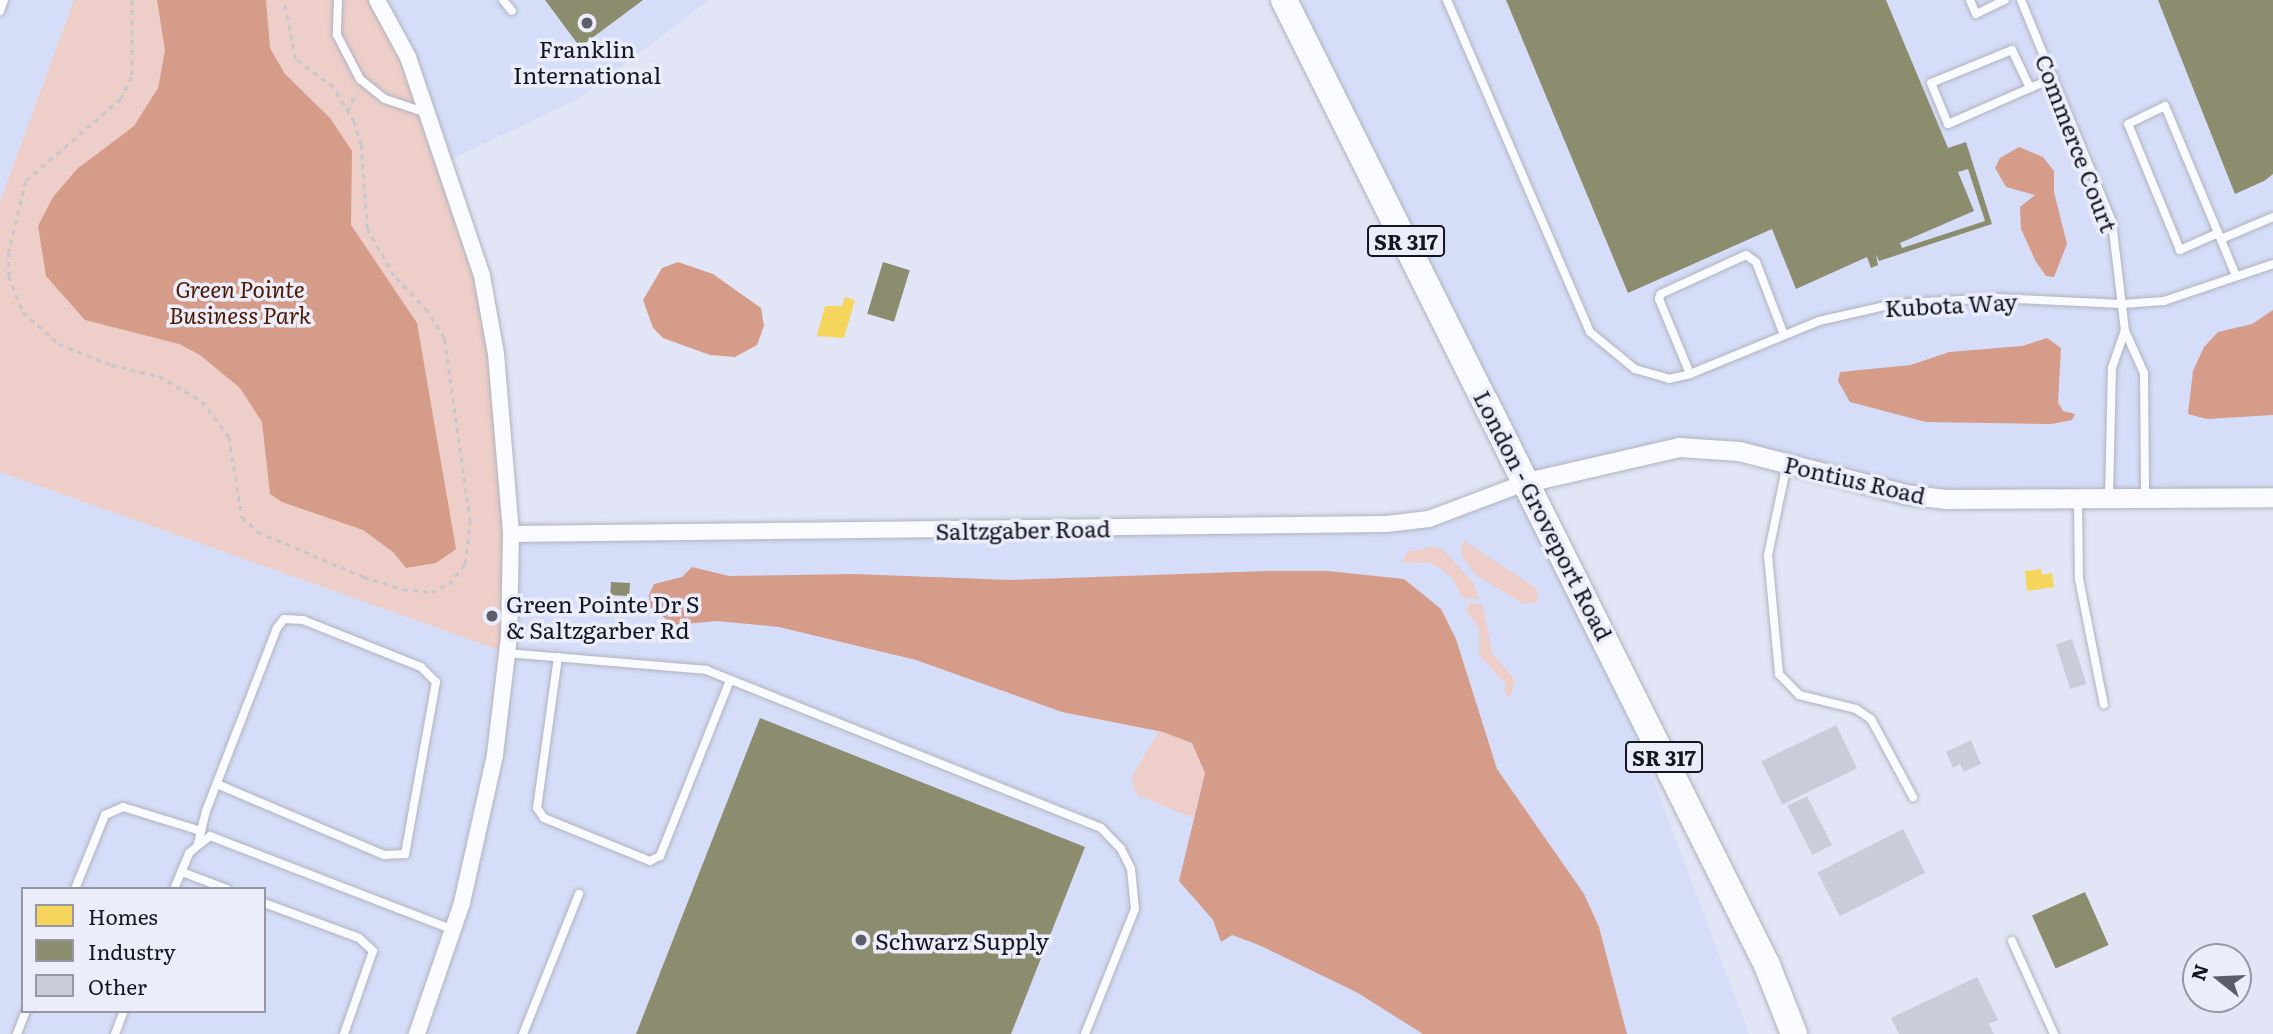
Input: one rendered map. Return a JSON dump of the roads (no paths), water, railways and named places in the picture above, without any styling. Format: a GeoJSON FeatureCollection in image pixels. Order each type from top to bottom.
{"type":"FeatureCollection","features":[{"type":"Feature","properties":{"kind":"main road","name":"London - Groveport Road"},"geometry":{"type":"LineString","coordinates":[[1284,0],[1767,965],[1794,1034]]}},
{"type":"Feature","properties":{"kind":"street"},"geometry":{"type":"LineString","coordinates":[[377,0],[408,57],[482,276],[496,354],[511,534],[508,653],[480,831],[454,930],[417,1034]]}},
{"type":"Feature","properties":{"kind":"street","name":"Pontius Road"},"geometry":{"type":"LineString","coordinates":[[1527,482],[1634,454],[1679,447],[1739,451],[1905,494],[2078,500],[2273,497]]}},
{"type":"Feature","properties":{"kind":"street","name":"Saltzgaber Road"},"geometry":{"type":"LineString","coordinates":[[511,534],[1386,524],[1429,519],[1527,482]]}},
{"type":"Feature","properties":{"kind":"lane"},"geometry":{"type":"LineString","coordinates":[[0,11],[4,0]]}},
{"type":"Feature","properties":{"kind":"lane"},"geometry":{"type":"LineString","coordinates":[[338,0],[337,35],[366,84],[385,99],[428,113]]}},
{"type":"Feature","properties":{"kind":"lane"},"geometry":{"type":"LineString","coordinates":[[503,0],[512,11]]}},
{"type":"Feature","properties":{"kind":"lane"},"geometry":{"type":"LineString","coordinates":[[1447,0],[1590,332],[1635,369],[1669,379],[1690,374],[1659,299],[1661,294],[1746,255],[1756,262],[1784,335]]}},
{"type":"Feature","properties":{"kind":"lane"},"geometry":{"type":"LineString","coordinates":[[1970,0],[1976,14],[2005,0]]}},
{"type":"Feature","properties":{"kind":"lane","name":"Commerce Court"},"geometry":{"type":"LineString","coordinates":[[2021,0],[2112,222],[2125,331],[2144,373],[2146,498]]}},
{"type":"Feature","properties":{"kind":"lane"},"geometry":{"type":"LineString","coordinates":[[2030,88],[2012,50],[1931,83],[1948,124],[2054,78]]}},
{"type":"Feature","properties":{"kind":"lane"},"geometry":{"type":"LineString","coordinates":[[2236,276],[2219,236],[2165,106],[2128,124],[2180,250],[2219,236],[2273,217]]}},
{"type":"Feature","properties":{"kind":"lane","name":"Kubota Way"},"geometry":{"type":"LineString","coordinates":[[1690,374],[1819,321],[1894,304],[1996,298],[2122,304],[2164,301],[2273,264]]}},
{"type":"Feature","properties":{"kind":"lane","name":"Commerce Court"},"geometry":{"type":"LineString","coordinates":[[2108,499],[2112,368],[2125,331]]}},
{"type":"Feature","properties":{"kind":"lane"},"geometry":{"type":"LineString","coordinates":[[1787,464],[1768,555],[1779,674],[1799,695],[1856,709],[1871,719],[1913,797]]}},
{"type":"Feature","properties":{"kind":"lane"},"geometry":{"type":"LineString","coordinates":[[2078,500],[2080,579],[2104,705]]}},
{"type":"Feature","properties":{"kind":"lane"},"geometry":{"type":"LineString","coordinates":[[175,887],[198,843],[217,784],[284,620],[303,620],[421,667],[436,682],[405,854],[384,855],[217,784]]}},
{"type":"Feature","properties":{"kind":"lane"},"geometry":{"type":"LineString","coordinates":[[508,653],[691,667],[730,680],[1101,828],[1112,837],[1131,869],[1135,909],[1085,1034]]}},
{"type":"Feature","properties":{"kind":"lane"},"geometry":{"type":"LineString","coordinates":[[558,657],[537,808],[544,818],[650,861],[660,856],[730,680]]}},
{"type":"Feature","properties":{"kind":"lane"},"geometry":{"type":"LineString","coordinates":[[76,887],[105,815],[123,807],[201,831]]}},
{"type":"Feature","properties":{"kind":"lane"},"geometry":{"type":"LineString","coordinates":[[198,843],[210,836],[222,840],[454,930]]}},
{"type":"Feature","properties":{"kind":"lane"},"geometry":{"type":"LineString","coordinates":[[181,872],[222,887]]}},
{"type":"Feature","properties":{"kind":"lane"},"geometry":{"type":"LineString","coordinates":[[523,1034],[579,894]]}},
{"type":"Feature","properties":{"kind":"lane"},"geometry":{"type":"LineString","coordinates":[[266,904],[359,938],[373,951],[344,1034]]}},
{"type":"Feature","properties":{"kind":"lane"},"geometry":{"type":"LineString","coordinates":[[2012,941],[2054,1034]]}},
{"type":"Feature","properties":{"kind":"lane"},"geometry":{"type":"LineString","coordinates":[[17,1034],[25,1013]]}},
{"type":"Feature","properties":{"kind":"lane"},"geometry":{"type":"LineString","coordinates":[[115,1034],[123,1013]]}},
{"type":"Feature","properties":{"kind":"place","name":"Franklin International"},"geometry":{"type":"Point","coordinates":[587,23]}},
{"type":"Feature","properties":{"kind":"place","name":"Green Pointe Dr S & Saltzgarber Rd"},"geometry":{"type":"Point","coordinates":[492,616]}},
{"type":"Feature","properties":{"kind":"place","name":"Schwarz Supply"},"geometry":{"type":"Point","coordinates":[861,940]}},
{"type":"Feature","properties":{"kind":"park label","name":"Green Pointe Business Park"},"geometry":{"type":"Point","coordinates":[240,301]}}]}
